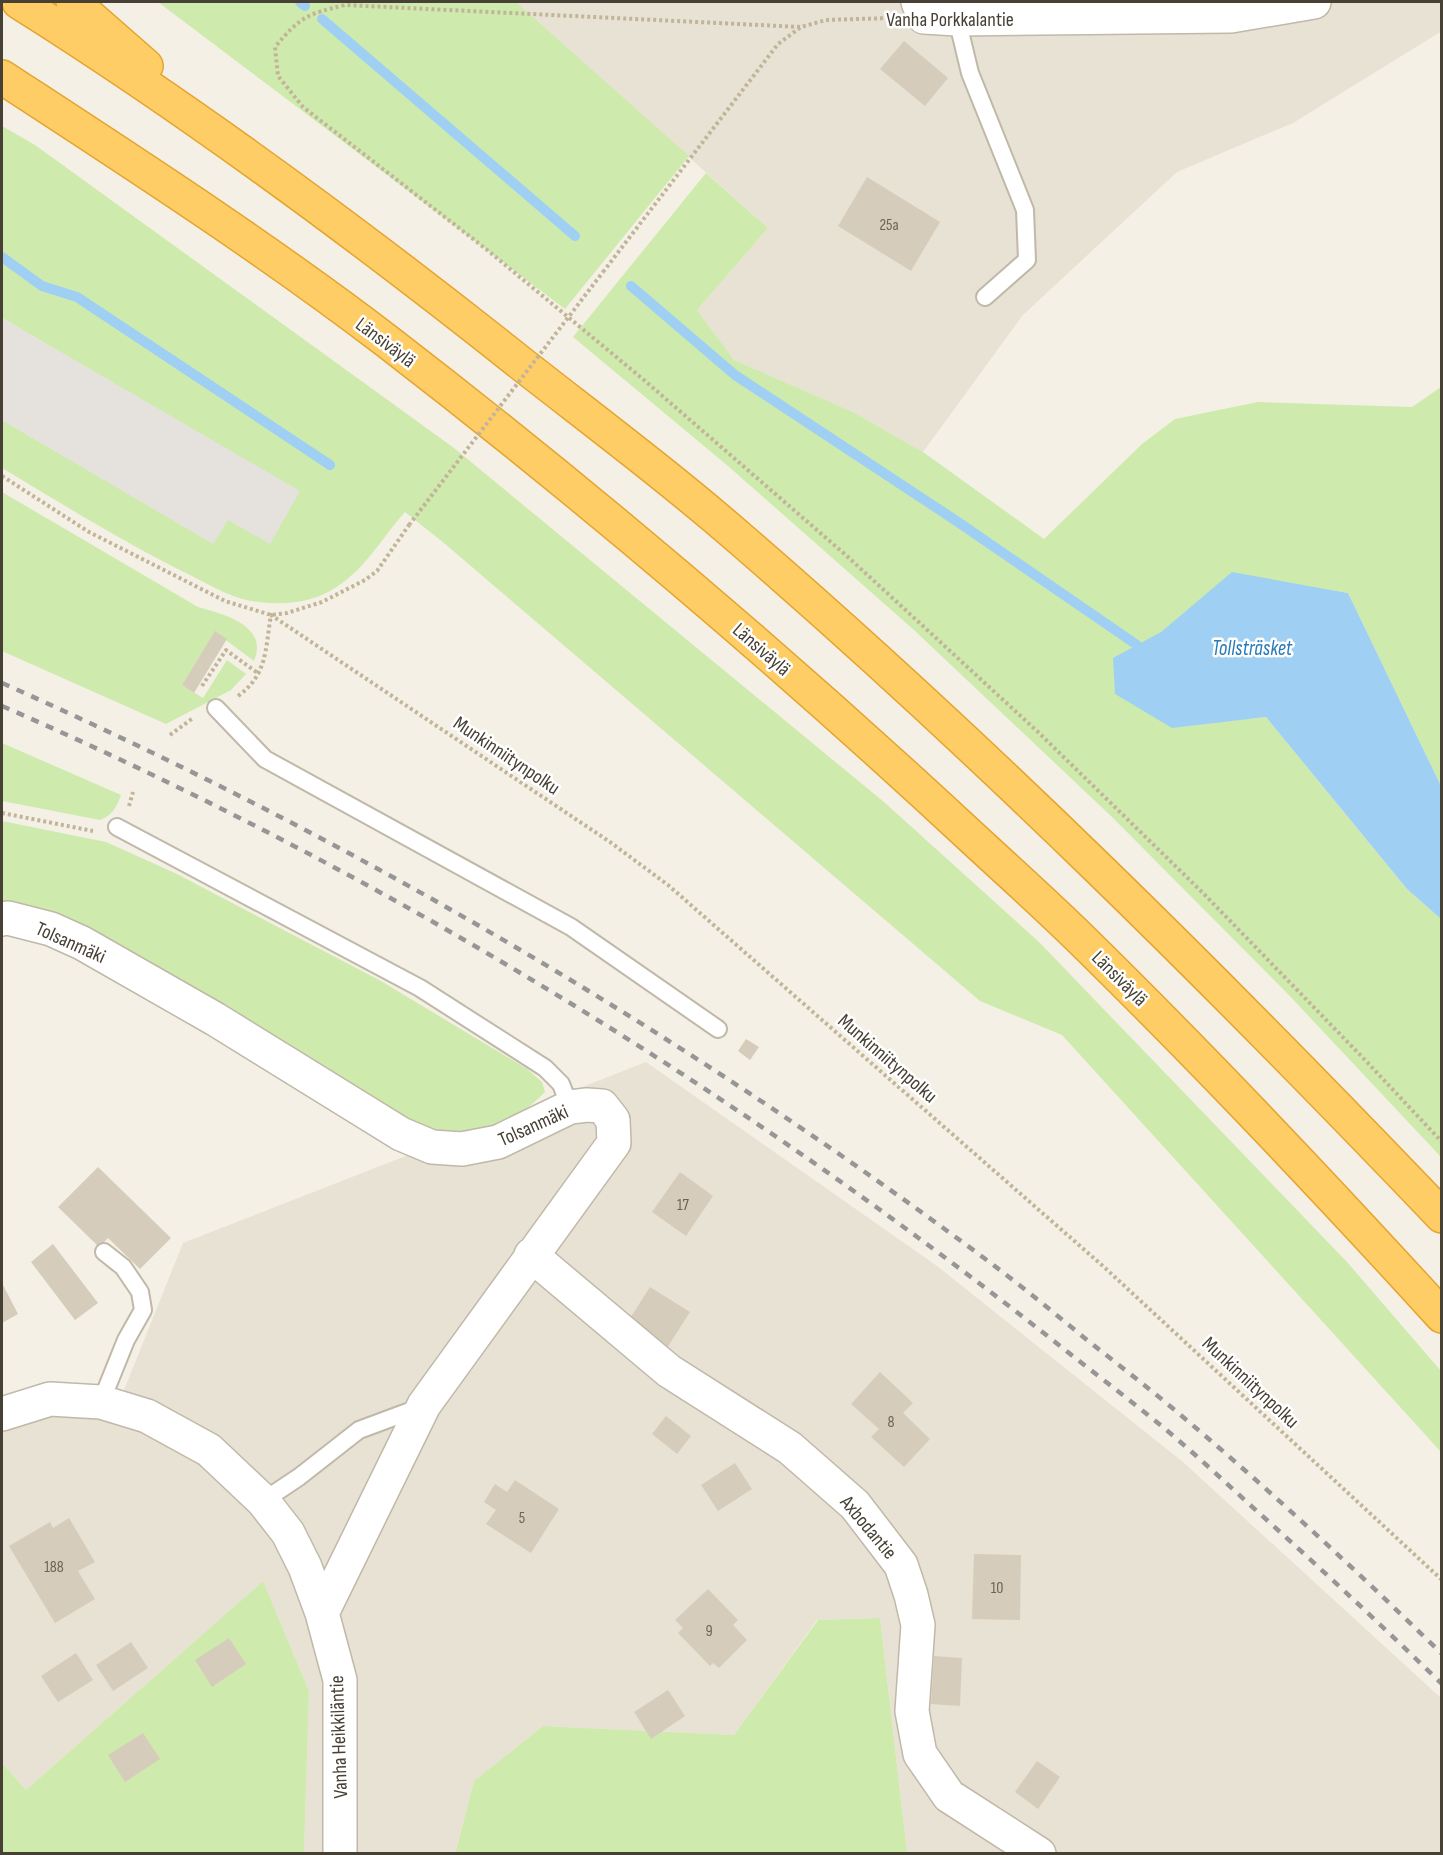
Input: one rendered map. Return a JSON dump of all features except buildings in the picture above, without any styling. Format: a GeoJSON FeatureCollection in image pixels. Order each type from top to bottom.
{"type":"FeatureCollection","features":[{"type":"Feature","properties":{"kind":"highway"},"geometry":{"type":"LineString","coordinates":[[19,2],[251,158],[428,289],[742,540],[979,753],[1129,897],[1298,1066],[1442,1216]]}},
{"type":"Feature","properties":{"kind":"highway"},"geometry":{"type":"LineString","coordinates":[[73,2],[251,158]]}},
{"type":"Feature","properties":{"kind":"highway","name":"Länsiväylä"},"geometry":{"type":"LineString","coordinates":[[2,77],[257,246],[387,341],[687,583],[808,688],[1089,947],[1248,1106],[1442,1316]]}},
{"type":"Feature","properties":{"kind":"highway"},"geometry":{"type":"LineString","coordinates":[[2,93],[101,142]]}},
{"type":"Feature","properties":{"kind":"street","name":"Vanha Porkkalantie"},"geometry":{"type":"LineString","coordinates":[[921,9],[957,19],[1231,16],[1314,2]]}},
{"type":"Feature","properties":{"kind":"street","name":"Tolsanmäki"},"geometry":{"type":"LineString","coordinates":[[2,919],[8,918],[51,929],[82,943],[215,1019],[401,1134],[432,1147],[462,1149],[498,1142],[570,1107],[602,1106],[613,1120],[614,1143],[424,1405],[322,1613]]}},
{"type":"Feature","properties":{"kind":"street","name":"Axbodantie"},"geometry":{"type":"LineString","coordinates":[[531,1255],[669,1371],[790,1448],[855,1506],[901,1565],[911,1595],[918,1625],[912,1711],[920,1754],[949,1796],[1039,1854]]}},
{"type":"Feature","properties":{"kind":"street","name":"Vanha Heikkiläntie"},"geometry":{"type":"LineString","coordinates":[[2,1414],[50,1399],[101,1402],[147,1416],[209,1450],[263,1501],[288,1533],[305,1567],[322,1613],[340,1680],[340,1854]]}},
{"type":"Feature","properties":{"kind":"lane"},"geometry":{"type":"LineString","coordinates":[[957,19],[970,73],[1025,210],[1027,260],[985,297]]}},
{"type":"Feature","properties":{"kind":"lane"},"geometry":{"type":"LineString","coordinates":[[216,708],[265,759],[571,927],[718,1029]]}},
{"type":"Feature","properties":{"kind":"lane"},"geometry":{"type":"LineString","coordinates":[[117,827],[420,988],[545,1068],[561,1084],[570,1107]]}},
{"type":"Feature","properties":{"kind":"lane"},"geometry":{"type":"LineString","coordinates":[[101,1402],[126,1340],[143,1310],[140,1292],[123,1267],[104,1252]]}},
{"type":"Feature","properties":{"kind":"lane"},"geometry":{"type":"LineString","coordinates":[[263,1501],[299,1477],[359,1430],[424,1405]]}},
{"type":"Feature","properties":{"kind":"path"},"geometry":{"type":"LineString","coordinates":[[801,27],[345,5],[312,13],[292,26],[274,47],[278,76],[303,107],[486,249],[644,380],[848,557],[1038,732],[1203,894],[1442,1142]]}},
{"type":"Feature","properties":{"kind":"path","name":"Vanha Porkkalantie"},"geometry":{"type":"LineString","coordinates":[[801,27],[826,20],[921,9]]}},
{"type":"Feature","properties":{"kind":"path"},"geometry":{"type":"LineString","coordinates":[[2,476],[99,537],[225,601],[271,615],[287,613],[322,602],[365,580],[377,571],[409,525],[778,44],[801,27]]}},
{"type":"Feature","properties":{"kind":"path"},"geometry":{"type":"LineString","coordinates":[[170,735],[191,719],[234,699],[249,688],[262,669],[271,615]]}},
{"type":"Feature","properties":{"kind":"path","name":"Munkinniitynpolku"},"geometry":{"type":"LineString","coordinates":[[271,615],[610,842],[668,885],[1104,1267],[1442,1580]]}},
{"type":"Feature","properties":{"kind":"path"},"geometry":{"type":"LineString","coordinates":[[199,691],[226,650],[259,674]]}},
{"type":"Feature","properties":{"kind":"path"},"geometry":{"type":"LineString","coordinates":[[2,813],[103,833],[117,827],[128,809],[133,792]]}},
{"type":"Feature","properties":{"kind":"shaded area"},"geometry":{"type":"Polygon","coordinates":[[[516,2],[1441,2],[1442,31],[1293,123],[1177,172],[1023,315],[923,452],[853,412],[734,360],[697,310],[768,228],[516,2]]]}},
{"type":"Feature","properties":{"kind":"shaded area"},"geometry":{"type":"Polygon","coordinates":[[[2,318],[300,491],[270,544],[228,520],[213,544],[2,420],[2,318]]]}},
{"type":"Feature","properties":{"kind":"shaded area"},"geometry":{"type":"Polygon","coordinates":[[[646,1062],[937,1266],[1183,1462],[1441,1698],[1441,1853],[907,1853],[880,1618],[817,1620],[734,1735],[543,1726],[474,1781],[455,1853],[304,1853],[309,1691],[263,1581],[26,1790],[2,1763],[2,1403],[120,1400],[183,1243],[646,1062]]]}},
{"type":"Feature","properties":{"kind":"green space"},"geometry":{"type":"Polygon","coordinates":[[[158,2],[516,2],[689,156],[565,309],[158,2]]]}},
{"type":"Feature","properties":{"kind":"green space"},"geometry":{"type":"Polygon","coordinates":[[[2,126],[35,145],[454,448],[884,802],[1040,943],[1347,1262],[1441,1371],[1441,1452],[1062,1035],[980,1001],[405,512],[353,575],[330,591],[296,602],[259,602],[241,599],[224,592],[167,564],[2,468],[2,420],[213,543],[228,519],[300,492],[2,318],[2,126]]]}},
{"type":"Feature","properties":{"kind":"green space"},"geometry":{"type":"Polygon","coordinates":[[[706,173],[768,228],[697,310],[734,360],[853,412],[923,452],[1044,539],[1142,444],[1175,419],[1258,402],[1412,407],[1441,387],[1441,786],[1348,593],[1232,573],[1161,632],[1229,721],[1266,717],[1407,889],[1441,919],[1441,1157],[1286,992],[1111,816],[914,630],[728,466],[573,337],[706,173]]]}},
{"type":"Feature","properties":{"kind":"green space"},"geometry":{"type":"Polygon","coordinates":[[[2,492],[198,607],[241,623],[255,638],[257,649],[254,661],[215,632],[182,685],[203,698],[227,660],[246,674],[231,690],[166,724],[2,651],[2,492]]]}},
{"type":"Feature","properties":{"kind":"green space"},"geometry":{"type":"Polygon","coordinates":[[[2,743],[121,795],[116,807],[108,816],[100,820],[2,801],[2,743]]]}},
{"type":"Feature","properties":{"kind":"green space"},"geometry":{"type":"Polygon","coordinates":[[[2,821],[106,842],[175,873],[381,981],[527,1069],[542,1082],[545,1092],[501,1125],[481,1133],[434,1136],[2,911],[2,821]]]}},
{"type":"Feature","properties":{"kind":"green space"},"geometry":{"type":"Polygon","coordinates":[[[263,1581],[309,1691],[304,1853],[2,1853],[2,1763],[26,1790],[263,1581]]]}},
{"type":"Feature","properties":{"kind":"green space"},"geometry":{"type":"Polygon","coordinates":[[[880,1618],[907,1853],[455,1854],[474,1781],[543,1726],[734,1735],[818,1620],[880,1618]]]}},
{"type":"Feature","properties":{"kind":"water","name":"Tollsträsket"},"geometry":{"type":"Polygon","coordinates":[[[1232,572],[1348,593],[1441,786],[1441,919],[1407,889],[1266,717],[1172,728],[1115,694],[1113,658],[1161,632],[1232,572]]]}},
{"type":"Feature","properties":{"kind":"waterway"},"geometry":{"type":"LineString","coordinates":[[300,2],[305,6]]}},
{"type":"Feature","properties":{"kind":"waterway"},"geometry":{"type":"LineString","coordinates":[[322,19],[575,236]]}},
{"type":"Feature","properties":{"kind":"waterway"},"geometry":{"type":"LineString","coordinates":[[2,257],[42,286],[77,297],[330,465]]}},
{"type":"Feature","properties":{"kind":"waterway"},"geometry":{"type":"LineString","coordinates":[[631,286],[735,375],[958,522],[1137,645]]}},
{"type":"Feature","properties":{"kind":"railway"},"geometry":{"type":"LineString","coordinates":[[2,683],[260,806],[385,873],[509,943],[750,1094],[868,1174],[984,1258],[1147,1387],[1282,1503],[1442,1654]]}},
{"type":"Feature","properties":{"kind":"railway"},"geometry":{"type":"LineString","coordinates":[[2,706],[145,771],[285,841],[559,996],[692,1080],[822,1169],[950,1261],[1170,1433],[1322,1570],[1442,1684]]}}]}
